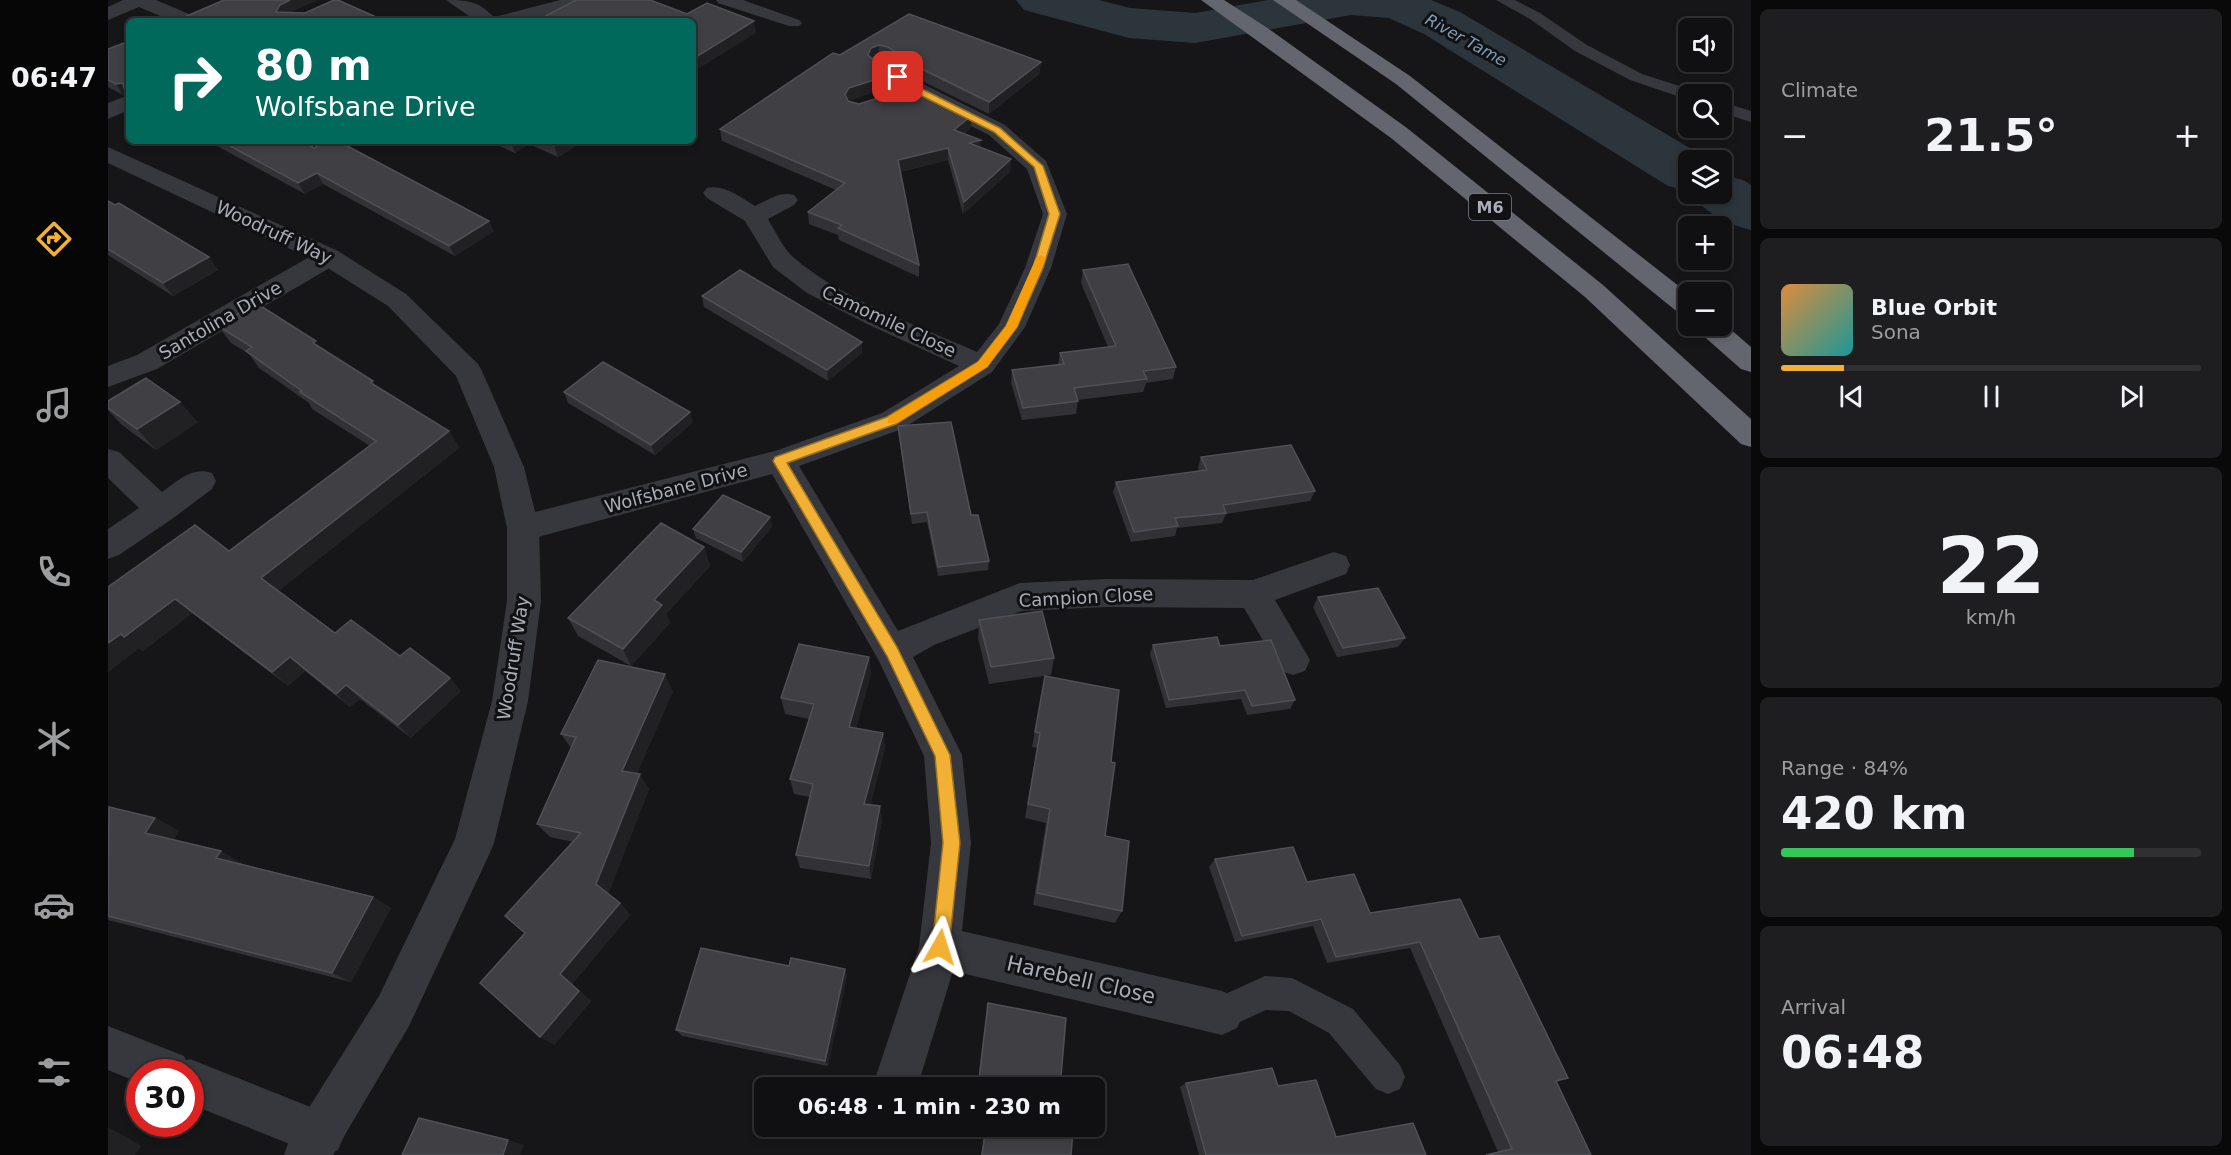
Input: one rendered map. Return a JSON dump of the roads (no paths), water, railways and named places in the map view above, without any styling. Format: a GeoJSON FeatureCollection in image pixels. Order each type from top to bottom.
{"type":"FeatureCollection","features":[{"type":"Feature","properties":{"kind":"highway","name":"M6"},"geometry":{"type":"LineString","coordinates":[[1211,0],[1259,31],[1399,133],[1594,291],[1751,436]]}},
{"type":"Feature","properties":{"kind":"highway","name":"M6"},"geometry":{"type":"LineString","coordinates":[[1283,0],[1403,80],[1678,299]]}},
{"type":"Feature","properties":{"kind":"highway"},"geometry":{"type":"LineString","coordinates":[[1721,336],[1751,362]]}},
{"type":"Feature","properties":{"kind":"street"},"geometry":{"type":"LineString","coordinates":[[108,14],[139,0],[182,18]]}},
{"type":"Feature","properties":{"kind":"street"},"geometry":{"type":"LineString","coordinates":[[456,0],[476,10],[485,18]]}},
{"type":"Feature","properties":{"kind":"street"},"geometry":{"type":"LineString","coordinates":[[512,18],[583,0]]}},
{"type":"Feature","properties":{"kind":"street","name":"Wolfsbane Drive"},"geometry":{"type":"LineString","coordinates":[[523,528],[780,461],[892,421],[982,364],[1011,327],[1038,268],[1054,214],[1038,166],[997,130],[904,93],[880,65]]}},
{"type":"Feature","properties":{"kind":"street"},"geometry":{"type":"LineString","coordinates":[[108,112],[126,103]]}},
{"type":"Feature","properties":{"kind":"street","name":"Woodruff Way"},"geometry":{"type":"LineString","coordinates":[[108,154],[329,257],[397,300],[468,371],[509,467],[523,528],[525,601],[510,701],[474,843],[394,1011],[314,1145]]}},
{"type":"Feature","properties":{"kind":"street","name":"Camomile Close"},"geometry":{"type":"LineString","coordinates":[[715,193],[754,216],[782,261],[816,287],[876,318],[982,364]]}},
{"type":"Feature","properties":{"kind":"street"},"geometry":{"type":"LineString","coordinates":[[754,216],[786,200]]}},
{"type":"Feature","properties":{"kind":"street","name":"Santolina Drive"},"geometry":{"type":"LineString","coordinates":[[108,377],[147,362],[329,257]]}},
{"type":"Feature","properties":{"kind":"street"},"geometry":{"type":"LineString","coordinates":[[108,460],[160,510]]}},
{"type":"Feature","properties":{"kind":"street"},"geometry":{"type":"LineString","coordinates":[[780,461],[892,651],[943,755],[951,843],[940,947],[898,1077]]}},
{"type":"Feature","properties":{"kind":"street"},"geometry":{"type":"LineString","coordinates":[[108,546],[201,481]]}},
{"type":"Feature","properties":{"kind":"street","name":"Campion Close"},"geometry":{"type":"LineString","coordinates":[[892,651],[922,635],[1020,597],[1107,592],[1253,594],[1334,565]]}},
{"type":"Feature","properties":{"kind":"street"},"geometry":{"type":"LineString","coordinates":[[1253,594],[1293,660]]}},
{"type":"Feature","properties":{"kind":"street","name":"Harebell Close"},"geometry":{"type":"LineString","coordinates":[[940,947],[1222,1013]]}},
{"type":"Feature","properties":{"kind":"street"},"geometry":{"type":"LineString","coordinates":[[108,1048],[136,1059]]}},
{"type":"Feature","properties":{"kind":"street"},"geometry":{"type":"LineString","coordinates":[[204,1088],[314,1145]]}},
{"type":"Feature","properties":{"kind":"lane"},"geometry":{"type":"LineString","coordinates":[[723,0],[794,23]]}},
{"type":"Feature","properties":{"kind":"lane"},"geometry":{"type":"LineString","coordinates":[[1503,0],[1534,16],[1581,48],[1636,77],[1678,91]]}},
{"type":"Feature","properties":{"kind":"lane"},"geometry":{"type":"LineString","coordinates":[[1732,110],[1751,117]]}},
{"type":"Feature","properties":{"kind":"lane"},"geometry":{"type":"LineString","coordinates":[[1222,1013],[1264,993],[1292,994],[1341,1021],[1388,1077]]}},
{"type":"Feature","properties":{"kind":"waterway","name":"River Tame"},"geometry":{"type":"LineString","coordinates":[[1041,0],[1129,23],[1195,28],[1351,0],[1398,4],[1442,23],[1678,166]]}},
{"type":"Feature","properties":{"kind":"waterway","name":"River Tame"},"geometry":{"type":"LineString","coordinates":[[1732,199],[1751,211]]}}]}
